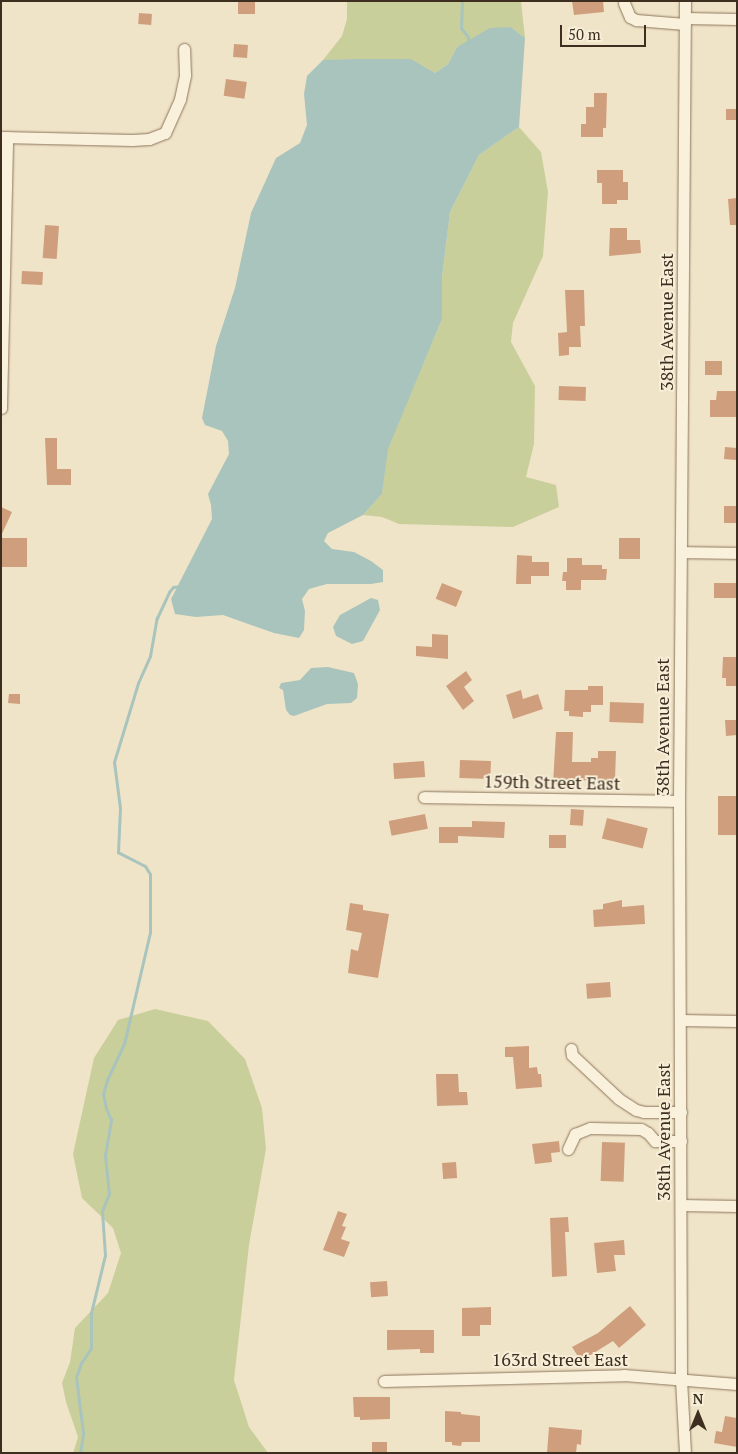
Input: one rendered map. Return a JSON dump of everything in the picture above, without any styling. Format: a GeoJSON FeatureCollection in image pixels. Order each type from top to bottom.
{"type":"FeatureCollection","features":[{"type":"Feature","properties":{"kind":"street","name":"38th Avenue East"},"geometry":{"type":"LineString","coordinates":[[685,1],[679,801],[681,1379],[685,1453]]}},
{"type":"Feature","properties":{"kind":"street"},"geometry":{"type":"LineString","coordinates":[[624,3],[630,17],[636,20],[737,19]]}},
{"type":"Feature","properties":{"kind":"street"},"geometry":{"type":"LineString","coordinates":[[1,408],[4,137],[149,139],[167,130],[180,99],[185,75],[184,48]]}},
{"type":"Feature","properties":{"kind":"street"},"geometry":{"type":"LineString","coordinates":[[682,552],[737,553]]}},
{"type":"Feature","properties":{"kind":"street","name":"159th Street East"},"geometry":{"type":"LineString","coordinates":[[424,797],[679,801]]}},
{"type":"Feature","properties":{"kind":"street"},"geometry":{"type":"LineString","coordinates":[[680,1020],[737,1021]]}},
{"type":"Feature","properties":{"kind":"street"},"geometry":{"type":"LineString","coordinates":[[571,1050],[572,1055],[619,1099],[636,1110],[644,1112],[681,1112]]}},
{"type":"Feature","properties":{"kind":"street"},"geometry":{"type":"LineString","coordinates":[[568,1149],[575,1134],[590,1128],[641,1129],[648,1133],[655,1141],[681,1141]]}},
{"type":"Feature","properties":{"kind":"street"},"geometry":{"type":"LineString","coordinates":[[681,1205],[737,1206]]}},
{"type":"Feature","properties":{"kind":"street","name":"163rd Street East"},"geometry":{"type":"LineString","coordinates":[[384,1381],[624,1375],[681,1379],[703,1383],[737,1384]]}},
{"type":"Feature","properties":{"kind":"green space"},"geometry":{"type":"Polygon","coordinates":[[[347,1],[521,1],[525,38],[511,27],[457,47],[448,64],[435,73],[410,59],[323,60],[342,36],[347,19],[347,1]]]}},
{"type":"Feature","properties":{"kind":"green space"},"geometry":{"type":"Polygon","coordinates":[[[519,127],[541,152],[548,192],[543,256],[513,323],[511,342],[535,386],[534,444],[526,477],[556,485],[559,507],[513,527],[399,524],[382,517],[363,515],[382,494],[387,449],[442,319],[442,277],[450,212],[479,155],[519,127]]]}},
{"type":"Feature","properties":{"kind":"green space"},"geometry":{"type":"Polygon","coordinates":[[[155,1009],[208,1021],[245,1059],[262,1108],[266,1149],[249,1245],[234,1380],[249,1427],[268,1453],[73,1453],[78,1437],[66,1402],[62,1383],[70,1362],[75,1328],[108,1293],[121,1253],[113,1228],[82,1198],[73,1154],[94,1058],[118,1020],[155,1009]]]}},
{"type":"Feature","properties":{"kind":"water"},"geometry":{"type":"Polygon","coordinates":[[[511,27],[525,38],[519,127],[479,155],[450,212],[442,277],[442,319],[388,449],[382,494],[363,515],[328,533],[324,541],[332,549],[354,552],[371,561],[383,570],[383,582],[371,584],[327,584],[309,589],[302,599],[305,611],[304,630],[299,638],[274,633],[223,615],[196,617],[175,614],[171,599],[212,519],[208,494],[229,454],[228,441],[222,431],[205,425],[202,418],[216,346],[235,288],[251,213],[276,158],[300,143],[307,125],[304,94],[307,76],[323,60],[353,59],[411,59],[435,73],[448,64],[457,47],[490,28],[511,27]]]}},
{"type":"Feature","properties":{"kind":"water"},"geometry":{"type":"Polygon","coordinates":[[[371,598],[378,600],[380,610],[363,641],[352,644],[336,636],[333,627],[340,615],[371,598]]]}},
{"type":"Feature","properties":{"kind":"water"},"geometry":{"type":"Polygon","coordinates":[[[328,667],[354,673],[358,684],[357,698],[351,703],[327,704],[294,716],[290,715],[286,710],[283,690],[279,688],[281,683],[300,680],[311,668],[328,667]]]}},
{"type":"Feature","properties":{"kind":"building"},"geometry":{"type":"Polygon","coordinates":[[[238,1],[255,1],[255,14],[238,14],[238,1]]]}},
{"type":"Feature","properties":{"kind":"building"},"geometry":{"type":"Polygon","coordinates":[[[572,1],[603,1],[604,12],[574,15],[572,1]]]}},
{"type":"Feature","properties":{"kind":"building"},"geometry":{"type":"Polygon","coordinates":[[[139,13],[152,14],[151,25],[138,24],[139,13]]]}},
{"type":"Feature","properties":{"kind":"building"},"geometry":{"type":"Polygon","coordinates":[[[234,44],[248,45],[247,58],[233,57],[234,44]]]}},
{"type":"Feature","properties":{"kind":"building"},"geometry":{"type":"Polygon","coordinates":[[[226,79],[247,82],[244,99],[224,96],[226,79]]]}},
{"type":"Feature","properties":{"kind":"building"},"geometry":{"type":"Polygon","coordinates":[[[594,93],[607,93],[606,128],[603,128],[603,137],[581,137],[581,124],[586,124],[586,107],[594,107],[594,93]]]}},
{"type":"Feature","properties":{"kind":"building"},"geometry":{"type":"Polygon","coordinates":[[[726,109],[737,109],[737,120],[726,120],[726,109]]]}},
{"type":"Feature","properties":{"kind":"building"},"geometry":{"type":"Polygon","coordinates":[[[597,170],[623,170],[623,182],[628,182],[628,200],[617,200],[617,204],[602,204],[602,183],[597,183],[597,170]]]}},
{"type":"Feature","properties":{"kind":"building"},"geometry":{"type":"Polygon","coordinates":[[[737,198],[737,225],[730,225],[728,199],[737,198]]]}},
{"type":"Feature","properties":{"kind":"building"},"geometry":{"type":"Polygon","coordinates":[[[45,225],[59,226],[57,259],[43,258],[45,225]]]}},
{"type":"Feature","properties":{"kind":"building"},"geometry":{"type":"Polygon","coordinates":[[[610,228],[627,228],[627,240],[640,240],[641,253],[609,256],[610,228]]]}},
{"type":"Feature","properties":{"kind":"building"},"geometry":{"type":"Polygon","coordinates":[[[22,271],[43,272],[42,285],[21,284],[22,271]]]}},
{"type":"Feature","properties":{"kind":"building"},"geometry":{"type":"Polygon","coordinates":[[[565,290],[584,290],[585,326],[580,326],[581,347],[569,347],[569,355],[559,356],[558,333],[567,332],[565,290]]]}},
{"type":"Feature","properties":{"kind":"building"},"geometry":{"type":"Polygon","coordinates":[[[705,361],[722,361],[722,375],[705,375],[705,361]]]}},
{"type":"Feature","properties":{"kind":"building"},"geometry":{"type":"Polygon","coordinates":[[[559,386],[586,387],[585,401],[559,400],[559,386]]]}},
{"type":"Feature","properties":{"kind":"building"},"geometry":{"type":"Polygon","coordinates":[[[717,391],[737,391],[737,417],[710,417],[710,400],[716,400],[717,391]]]}},
{"type":"Feature","properties":{"kind":"building"},"geometry":{"type":"Polygon","coordinates":[[[45,438],[57,438],[57,469],[71,469],[71,485],[47,485],[45,438]]]}},
{"type":"Feature","properties":{"kind":"building"},"geometry":{"type":"Polygon","coordinates":[[[725,447],[737,448],[736,460],[724,459],[725,447]]]}},
{"type":"Feature","properties":{"kind":"building"},"geometry":{"type":"Polygon","coordinates":[[[724,506],[737,506],[737,523],[724,523],[724,506]]]}},
{"type":"Feature","properties":{"kind":"building"},"geometry":{"type":"Polygon","coordinates":[[[1,507],[12,512],[1,536],[1,507]]]}},
{"type":"Feature","properties":{"kind":"building"},"geometry":{"type":"Polygon","coordinates":[[[1,538],[27,538],[27,567],[1,567],[1,538]]]}},
{"type":"Feature","properties":{"kind":"building"},"geometry":{"type":"Polygon","coordinates":[[[619,538],[640,538],[640,559],[619,559],[619,538]]]}},
{"type":"Feature","properties":{"kind":"building"},"geometry":{"type":"Polygon","coordinates":[[[517,555],[532,556],[532,562],[549,562],[549,576],[531,576],[531,584],[516,584],[517,555]]]}},
{"type":"Feature","properties":{"kind":"building"},"geometry":{"type":"Polygon","coordinates":[[[567,558],[582,558],[582,565],[602,565],[602,569],[607,569],[606,580],[581,580],[581,590],[566,590],[566,581],[562,581],[563,572],[567,572],[567,558]]]}},
{"type":"Feature","properties":{"kind":"building"},"geometry":{"type":"Polygon","coordinates":[[[442,583],[462,591],[456,607],[436,599],[442,583]]]}},
{"type":"Feature","properties":{"kind":"building"},"geometry":{"type":"Polygon","coordinates":[[[714,583],[737,583],[737,598],[714,598],[714,583]]]}},
{"type":"Feature","properties":{"kind":"building"},"geometry":{"type":"Polygon","coordinates":[[[432,634],[448,635],[448,659],[416,656],[416,646],[432,647],[432,634]]]}},
{"type":"Feature","properties":{"kind":"building"},"geometry":{"type":"Polygon","coordinates":[[[723,657],[737,657],[737,686],[726,686],[726,678],[722,678],[723,657]]]}},
{"type":"Feature","properties":{"kind":"building"},"geometry":{"type":"Polygon","coordinates":[[[466,671],[472,680],[464,687],[474,701],[463,710],[446,686],[466,671]]]}},
{"type":"Feature","properties":{"kind":"building"},"geometry":{"type":"Polygon","coordinates":[[[588,686],[603,686],[603,705],[591,705],[591,712],[583,712],[583,717],[569,716],[569,711],[564,711],[565,690],[588,690],[588,686]]]}},
{"type":"Feature","properties":{"kind":"building"},"geometry":{"type":"Polygon","coordinates":[[[521,690],[523,699],[538,694],[543,709],[513,719],[506,695],[521,690]]]}},
{"type":"Feature","properties":{"kind":"building"},"geometry":{"type":"Polygon","coordinates":[[[9,694],[20,694],[20,704],[8,703],[9,694]]]}},
{"type":"Feature","properties":{"kind":"building"},"geometry":{"type":"Polygon","coordinates":[[[610,702],[644,703],[643,723],[609,722],[610,702]]]}},
{"type":"Feature","properties":{"kind":"building"},"geometry":{"type":"Polygon","coordinates":[[[725,720],[737,720],[737,735],[726,736],[725,720]]]}},
{"type":"Feature","properties":{"kind":"building"},"geometry":{"type":"Polygon","coordinates":[[[556,732],[573,732],[572,762],[591,762],[591,758],[598,758],[598,751],[616,751],[615,781],[570,780],[570,784],[553,784],[556,732]]]}},
{"type":"Feature","properties":{"kind":"building"},"geometry":{"type":"Polygon","coordinates":[[[460,760],[491,761],[490,779],[459,778],[460,760]]]}},
{"type":"Feature","properties":{"kind":"building"},"geometry":{"type":"Polygon","coordinates":[[[424,761],[425,777],[394,779],[393,763],[424,761]]]}},
{"type":"Feature","properties":{"kind":"building"},"geometry":{"type":"Polygon","coordinates":[[[718,796],[737,796],[737,835],[718,835],[718,796]]]}},
{"type":"Feature","properties":{"kind":"building"},"geometry":{"type":"Polygon","coordinates":[[[571,809],[584,810],[583,826],[570,825],[571,809]]]}},
{"type":"Feature","properties":{"kind":"building"},"geometry":{"type":"Polygon","coordinates":[[[425,814],[428,829],[392,836],[389,821],[425,814]]]}},
{"type":"Feature","properties":{"kind":"building"},"geometry":{"type":"Polygon","coordinates":[[[607,818],[648,828],[643,849],[602,838],[607,818]]]}},
{"type":"Feature","properties":{"kind":"building"},"geometry":{"type":"Polygon","coordinates":[[[472,821],[505,822],[504,838],[458,836],[458,843],[439,843],[439,827],[472,827],[472,821]]]}},
{"type":"Feature","properties":{"kind":"building"},"geometry":{"type":"Polygon","coordinates":[[[549,835],[566,835],[566,848],[549,848],[549,835]]]}},
{"type":"Feature","properties":{"kind":"building"},"geometry":{"type":"Polygon","coordinates":[[[622,900],[622,907],[644,905],[645,924],[594,927],[593,910],[603,909],[603,904],[622,900]]]}},
{"type":"Feature","properties":{"kind":"building"},"geometry":{"type":"Polygon","coordinates":[[[350,903],[363,905],[363,910],[389,914],[378,978],[348,973],[351,949],[358,951],[362,933],[346,930],[350,903]]]}},
{"type":"Feature","properties":{"kind":"building"},"geometry":{"type":"Polygon","coordinates":[[[610,982],[611,997],[587,999],[586,984],[610,982]]]}},
{"type":"Feature","properties":{"kind":"building"},"geometry":{"type":"Polygon","coordinates":[[[529,1046],[529,1068],[537,1067],[538,1074],[541,1074],[542,1087],[516,1089],[513,1057],[505,1057],[505,1047],[529,1046]]]}},
{"type":"Feature","properties":{"kind":"building"},"geometry":{"type":"Polygon","coordinates":[[[436,1074],[458,1074],[459,1092],[467,1092],[468,1105],[437,1106],[436,1074]]]}},
{"type":"Feature","properties":{"kind":"building"},"geometry":{"type":"Polygon","coordinates":[[[559,1141],[560,1152],[551,1153],[552,1162],[535,1164],[532,1144],[559,1141]]]}},
{"type":"Feature","properties":{"kind":"building"},"geometry":{"type":"Polygon","coordinates":[[[602,1142],[625,1143],[624,1182],[601,1181],[602,1142]]]}},
{"type":"Feature","properties":{"kind":"building"},"geometry":{"type":"Polygon","coordinates":[[[456,1162],[457,1178],[443,1179],[442,1163],[456,1162]]]}},
{"type":"Feature","properties":{"kind":"building"},"geometry":{"type":"Polygon","coordinates":[[[338,1211],[347,1214],[342,1226],[346,1227],[341,1239],[350,1242],[344,1257],[323,1250],[338,1211]]]}},
{"type":"Feature","properties":{"kind":"building"},"geometry":{"type":"Polygon","coordinates":[[[568,1217],[569,1232],[565,1232],[567,1276],[552,1277],[550,1218],[568,1217]]]}},
{"type":"Feature","properties":{"kind":"building"},"geometry":{"type":"Polygon","coordinates":[[[624,1240],[625,1255],[614,1255],[616,1271],[597,1273],[594,1243],[624,1240]]]}},
{"type":"Feature","properties":{"kind":"building"},"geometry":{"type":"Polygon","coordinates":[[[387,1281],[388,1296],[371,1297],[370,1282],[387,1281]]]}},
{"type":"Feature","properties":{"kind":"building"},"geometry":{"type":"Polygon","coordinates":[[[630,1306],[646,1325],[619,1348],[613,1341],[581,1361],[572,1347],[598,1333],[630,1306]]]}},
{"type":"Feature","properties":{"kind":"building"},"geometry":{"type":"Polygon","coordinates":[[[491,1307],[491,1325],[480,1325],[480,1336],[462,1336],[462,1308],[491,1307]]]}},
{"type":"Feature","properties":{"kind":"building"},"geometry":{"type":"Polygon","coordinates":[[[387,1330],[434,1330],[434,1353],[420,1353],[420,1349],[387,1350],[387,1330]]]}},
{"type":"Feature","properties":{"kind":"building"},"geometry":{"type":"Polygon","coordinates":[[[353,1397],[390,1397],[390,1419],[360,1420],[360,1417],[354,1417],[353,1397]]]}},
{"type":"Feature","properties":{"kind":"building"},"geometry":{"type":"Polygon","coordinates":[[[445,1411],[480,1416],[480,1442],[462,1442],[461,1446],[452,1445],[452,1442],[445,1442],[445,1411]]]}},
{"type":"Feature","properties":{"kind":"building"},"geometry":{"type":"Polygon","coordinates":[[[725,1416],[737,1418],[737,1447],[714,1443],[716,1431],[722,1432],[725,1416]]]}},
{"type":"Feature","properties":{"kind":"building"},"geometry":{"type":"Polygon","coordinates":[[[549,1427],[582,1430],[581,1445],[577,1444],[576,1453],[547,1453],[549,1427]]]}},
{"type":"Feature","properties":{"kind":"building"},"geometry":{"type":"Polygon","coordinates":[[[372,1442],[387,1442],[387,1453],[372,1453],[372,1442]]]}},
{"type":"Feature","properties":{"kind":"waterway"},"geometry":{"type":"LineString","coordinates":[[462,1],[461,28],[468,37],[468,43]]}},
{"type":"Feature","properties":{"kind":"waterway"},"geometry":{"type":"LineString","coordinates":[[80,1453],[83,1433],[76,1377],[81,1363],[91,1348],[91,1313],[105,1255],[102,1211],[109,1194],[105,1155],[111,1120],[103,1094],[107,1080],[124,1044],[150,932],[150,874],[145,866],[118,852],[120,808],[114,762],[138,683],[150,656],[157,618],[169,592],[173,587],[181,586]]}}]}
